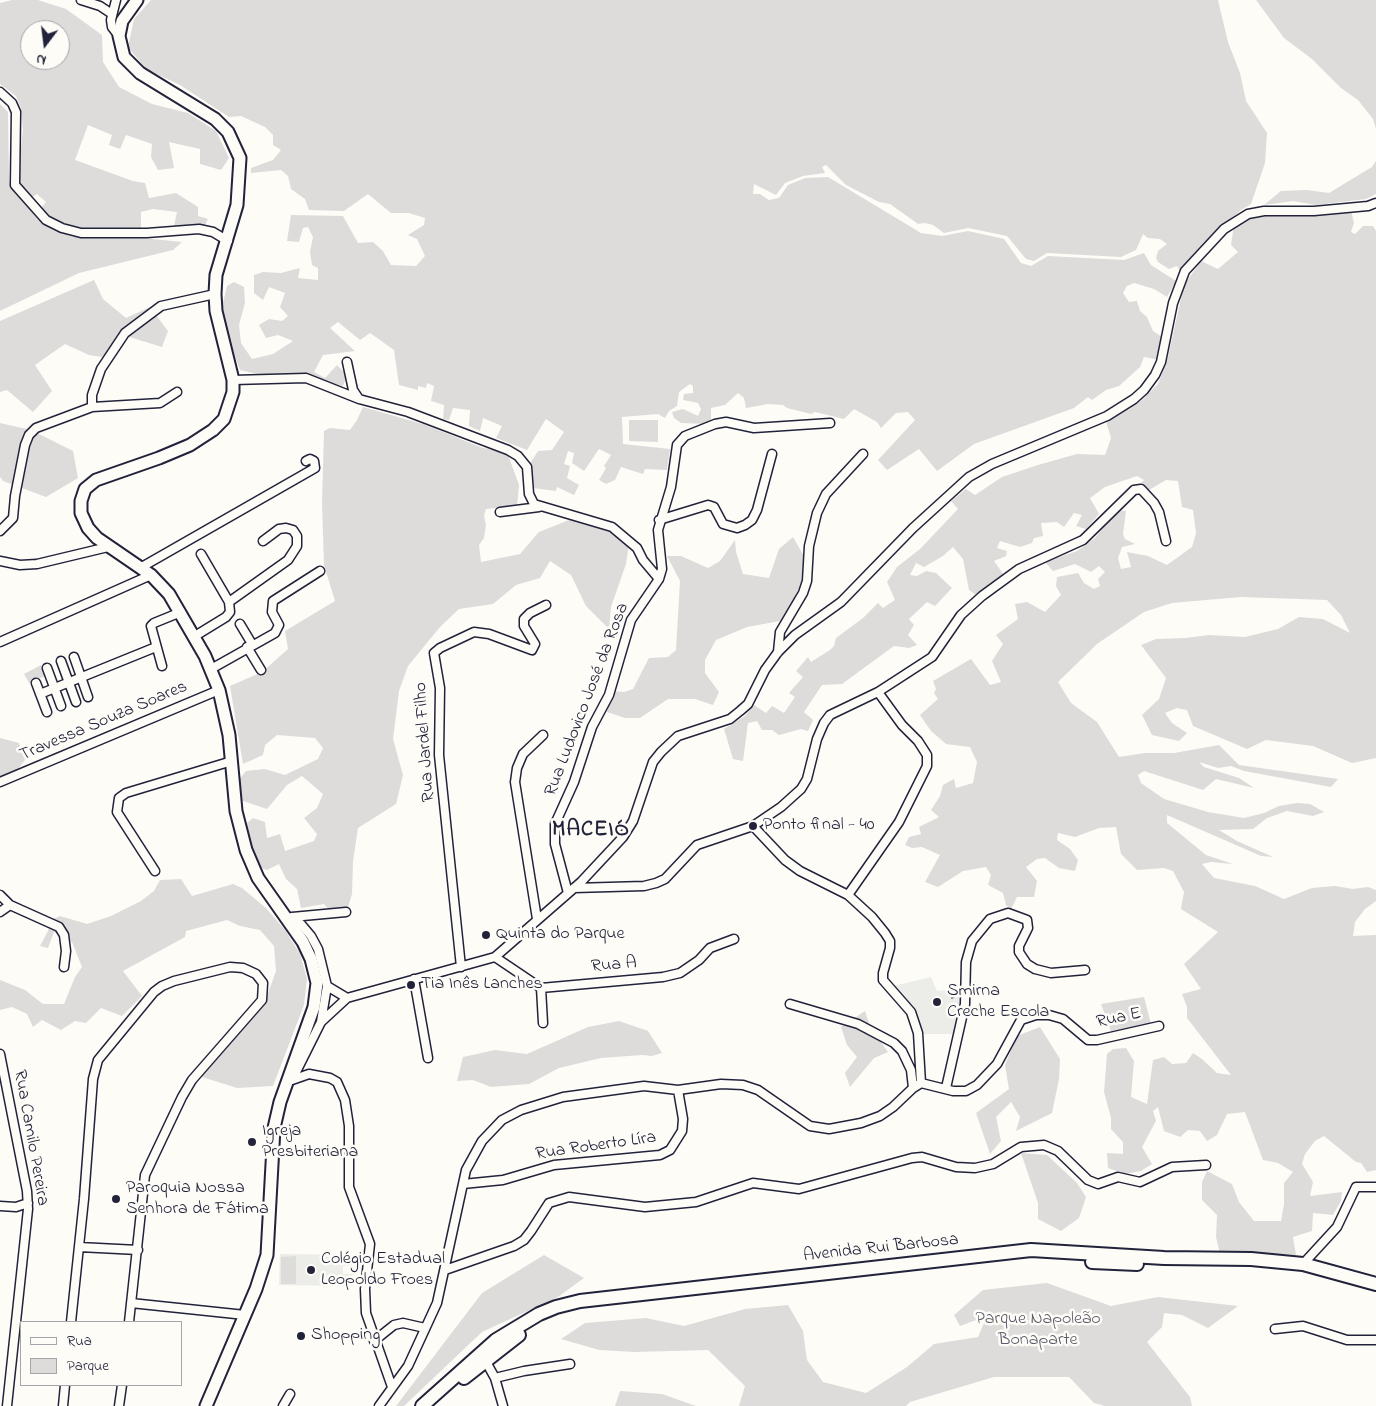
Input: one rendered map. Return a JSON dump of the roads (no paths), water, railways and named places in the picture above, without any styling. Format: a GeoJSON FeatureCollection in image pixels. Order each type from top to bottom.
{"type":"FeatureCollection","features":[{"type":"Feature","properties":{"kind":"main road"},"geometry":{"type":"LineString","coordinates":[[137,0],[122,21],[119,36],[124,56],[140,73],[216,119],[228,132],[240,158],[237,206],[228,241],[216,275],[215,294],[216,311],[233,380],[231,404],[224,419],[213,430],[190,445],[96,480],[85,489],[81,501],[81,513],[88,528],[108,547],[151,575],[169,594],[195,636],[219,690],[232,760],[236,811],[246,850],[258,878],[290,917],[311,959],[317,983],[314,1007],[284,1093],[271,1145],[272,1189],[267,1255],[245,1315],[206,1406]]}},
{"type":"Feature","properties":{"kind":"main road","name":"Avenida Rui Barbosa"},"geometry":{"type":"LineString","coordinates":[[422,1406],[496,1340],[539,1314],[556,1307],[580,1302],[1031,1250],[1164,1258],[1251,1259],[1303,1264],[1376,1284]]}},
{"type":"Feature","properties":{"kind":"main road","name":"Avenida Rui Barbosa"},"geometry":{"type":"LineString","coordinates":[[432,1406],[484,1360],[530,1327],[573,1310],[796,1282],[1041,1257],[1115,1264],[1284,1268],[1309,1271],[1376,1290]]}},
{"type":"Feature","properties":{"kind":"street"},"geometry":{"type":"LineString","coordinates":[[81,0],[100,6],[112,14]]}},
{"type":"Feature","properties":{"kind":"street"},"geometry":{"type":"LineString","coordinates":[[116,0],[112,14],[112,27],[119,36]]}},
{"type":"Feature","properties":{"kind":"street"},"geometry":{"type":"LineString","coordinates":[[0,92],[12,103],[16,112],[16,185],[46,220],[62,228],[81,233],[147,233],[199,229],[213,232],[228,241]]}},
{"type":"Feature","properties":{"kind":"street"},"geometry":{"type":"LineString","coordinates":[[321,1022],[346,998],[495,957],[602,861],[623,837],[633,821],[653,762],[660,752],[678,736],[730,719],[748,704],[765,670],[778,652],[795,635],[841,602],[913,528],[969,477],[992,464],[1107,416],[1134,400],[1156,375],[1161,362],[1173,303],[1185,271],[1224,229],[1248,214],[1264,211],[1314,211],[1368,206],[1376,203]]}},
{"type":"Feature","properties":{"kind":"street"},"geometry":{"type":"LineString","coordinates":[[92,407],[92,395],[101,369],[125,333],[161,306],[215,294]]}},
{"type":"Feature","properties":{"kind":"street"},"geometry":{"type":"LineString","coordinates":[[347,362],[353,390],[359,399]]}},
{"type":"Feature","properties":{"kind":"street"},"geometry":{"type":"LineString","coordinates":[[233,380],[306,378],[359,399],[408,412],[508,450],[524,462],[527,467],[531,500],[539,507]]}},
{"type":"Feature","properties":{"kind":"street"},"geometry":{"type":"LineString","coordinates":[[0,532],[13,518],[21,462],[29,435],[44,424],[92,407],[150,405],[160,403],[177,392]]}},
{"type":"Feature","properties":{"kind":"street","name":"Rua Ludovico José da Rosa"},"geometry":{"type":"LineString","coordinates":[[571,890],[554,844],[555,824],[574,782],[592,727],[609,695],[631,620],[659,579],[662,559],[658,530],[659,520],[671,487],[677,445],[685,436],[715,424],[726,422],[754,428],[830,423]]}},
{"type":"Feature","properties":{"kind":"street"},"geometry":{"type":"LineString","coordinates":[[659,520],[708,505],[714,507],[723,524],[737,528],[745,525],[752,520],[757,510],[772,454]]}},
{"type":"Feature","properties":{"kind":"street"},"geometry":{"type":"LineString","coordinates":[[778,652],[780,632],[803,593],[807,581],[809,546],[826,494],[863,454]]}},
{"type":"Feature","properties":{"kind":"street"},"geometry":{"type":"LineString","coordinates":[[140,568],[315,468],[314,461],[310,459],[306,461]]}},
{"type":"Feature","properties":{"kind":"street"},"geometry":{"type":"LineString","coordinates":[[571,890],[644,886],[656,883],[665,879],[697,845],[753,826],[782,807],[801,789],[807,779],[817,739],[830,715],[878,692],[932,658],[961,615],[982,596],[1019,569],[1083,540],[1134,490],[1141,489],[1154,503],[1159,512],[1166,541]]}},
{"type":"Feature","properties":{"kind":"street"},"geometry":{"type":"LineString","coordinates":[[500,512],[539,507],[589,519],[612,527],[626,536],[637,548],[643,560],[659,579]]}},
{"type":"Feature","properties":{"kind":"street"},"geometry":{"type":"LineString","coordinates":[[229,602],[288,560],[297,546],[297,536],[293,530],[286,528],[279,529],[263,540]]}},
{"type":"Feature","properties":{"kind":"street"},"geometry":{"type":"LineString","coordinates":[[0,561],[20,565],[38,564],[108,547]]}},
{"type":"Feature","properties":{"kind":"street"},"geometry":{"type":"LineString","coordinates":[[195,636],[228,615],[229,602],[201,554]]}},
{"type":"Feature","properties":{"kind":"street"},"geometry":{"type":"LineString","coordinates":[[211,669],[275,633],[278,629],[278,621],[272,612],[273,601],[320,571]]}},
{"type":"Feature","properties":{"kind":"street"},"geometry":{"type":"LineString","coordinates":[[0,642],[151,575]]}},
{"type":"Feature","properties":{"kind":"street","name":"Rua Jardel Filho"},"geometry":{"type":"LineString","coordinates":[[461,967],[439,755],[440,688],[434,654],[440,648],[474,632],[489,634],[532,650],[535,644],[524,626],[524,619],[530,612],[546,605]]}},
{"type":"Feature","properties":{"kind":"street"},"geometry":{"type":"LineString","coordinates":[[162,666],[150,631],[152,624],[181,612]]}},
{"type":"Feature","properties":{"kind":"street"},"geometry":{"type":"LineString","coordinates":[[240,624],[261,670]]}},
{"type":"Feature","properties":{"kind":"street"},"geometry":{"type":"LineString","coordinates":[[40,694],[156,647]]}},
{"type":"Feature","properties":{"kind":"street"},"geometry":{"type":"LineString","coordinates":[[74,657],[88,697]]}},
{"type":"Feature","properties":{"kind":"street"},"geometry":{"type":"LineString","coordinates":[[61,661],[76,702]]}},
{"type":"Feature","properties":{"kind":"street"},"geometry":{"type":"LineString","coordinates":[[47,668],[61,706]]}},
{"type":"Feature","properties":{"kind":"street"},"geometry":{"type":"LineString","coordinates":[[36,683],[47,712]]}},
{"type":"Feature","properties":{"kind":"street","name":"Travessa Souza Soares"},"geometry":{"type":"LineString","coordinates":[[0,782],[219,690]]}},
{"type":"Feature","properties":{"kind":"street"},"geometry":{"type":"LineString","coordinates":[[848,895],[899,822],[926,766],[927,755],[918,741],[902,725],[878,692]]}},
{"type":"Feature","properties":{"kind":"street"},"geometry":{"type":"LineString","coordinates":[[537,918],[515,782],[516,768],[523,754],[543,735]]}},
{"type":"Feature","properties":{"kind":"street"},"geometry":{"type":"LineString","coordinates":[[154,871],[117,812],[119,798],[126,792],[232,760]]}},
{"type":"Feature","properties":{"kind":"street"},"geometry":{"type":"LineString","coordinates":[[379,1406],[408,1366],[436,1303],[446,1270],[449,1241],[462,1184],[472,1158],[490,1130],[502,1120],[521,1110],[563,1097],[599,1091],[644,1086],[678,1090],[721,1084],[743,1085],[771,1098],[810,1126],[829,1129],[861,1123],[880,1116],[921,1083],[918,1033],[911,1012],[883,980],[890,941],[872,917],[848,895],[800,871],[785,860],[753,826]]}},
{"type":"Feature","properties":{"kind":"street"},"geometry":{"type":"LineString","coordinates":[[0,895],[10,905],[59,927],[64,935],[66,951],[64,967]]}},
{"type":"Feature","properties":{"kind":"street"},"geometry":{"type":"LineString","coordinates":[[0,912],[10,905]]}},
{"type":"Feature","properties":{"kind":"street"},"geometry":{"type":"LineString","coordinates":[[290,917],[346,912]]}},
{"type":"Feature","properties":{"kind":"street"},"geometry":{"type":"LineString","coordinates":[[946,1088],[965,1004],[966,962],[972,941],[990,919],[1008,913],[1026,920],[1028,928],[1019,946],[1019,952],[1027,964],[1035,969],[1051,972],[1085,970]]}},
{"type":"Feature","properties":{"kind":"street"},"geometry":{"type":"LineString","coordinates":[[284,1093],[321,1022],[327,986],[318,949],[311,936],[290,917]]}},
{"type":"Feature","properties":{"kind":"street","name":"Rua A"},"geometry":{"type":"LineString","coordinates":[[541,988],[663,977],[680,973],[699,960],[710,948],[734,939]]}},
{"type":"Feature","properties":{"kind":"street"},"geometry":{"type":"LineString","coordinates":[[495,957],[541,988],[542,1023]]}},
{"type":"Feature","properties":{"kind":"street"},"geometry":{"type":"LineString","coordinates":[[72,1321],[93,1079],[98,1060],[154,992],[162,986],[174,981],[230,967],[244,968],[256,974],[263,983],[262,1000],[192,1080],[149,1165],[142,1185],[138,1250],[129,1321]]}},
{"type":"Feature","properties":{"kind":"street"},"geometry":{"type":"LineString","coordinates":[[414,979],[428,1058]]}},
{"type":"Feature","properties":{"kind":"street"},"geometry":{"type":"LineString","coordinates":[[327,986],[346,998]]}},
{"type":"Feature","properties":{"kind":"street"},"geometry":{"type":"LineString","coordinates":[[790,1004],[858,1024],[894,1043],[902,1051],[911,1070],[913,1088]]}},
{"type":"Feature","properties":{"kind":"street","name":"Rua E"},"geometry":{"type":"LineString","coordinates":[[921,1083],[966,1091],[977,1085],[997,1064],[1021,1020],[1036,1014],[1049,1015],[1063,1020],[1088,1040],[1097,1040],[1159,1026]]}},
{"type":"Feature","properties":{"kind":"street","name":"Rua Camilo Pereira"},"geometry":{"type":"LineString","coordinates":[[0,1054],[28,1202],[28,1227],[7,1406]]}},
{"type":"Feature","properties":{"kind":"street"},"geometry":{"type":"LineString","coordinates":[[292,1080],[309,1074],[330,1078],[337,1082],[346,1100],[349,1126],[348,1187],[370,1244],[365,1308],[374,1341],[392,1387]]}},
{"type":"Feature","properties":{"kind":"street","name":"Rua Roberto Líra"},"geometry":{"type":"LineString","coordinates":[[462,1184],[503,1180],[554,1165],[660,1155],[670,1150],[682,1131],[683,1119],[678,1090]]}},
{"type":"Feature","properties":{"kind":"street"},"geometry":{"type":"LineString","coordinates":[[446,1270],[514,1246],[524,1240],[549,1203],[569,1197],[645,1207],[696,1202],[753,1183],[798,1190],[912,1158],[922,1158],[956,1168],[975,1168],[993,1164],[1021,1147],[1044,1145],[1058,1151],[1088,1180],[1098,1184],[1118,1177],[1140,1182],[1172,1167],[1206,1165]]}},
{"type":"Feature","properties":{"kind":"street"},"geometry":{"type":"LineString","coordinates":[[1303,1264],[1337,1227],[1356,1187],[1376,1187]]}},
{"type":"Feature","properties":{"kind":"street"},"geometry":{"type":"LineString","coordinates":[[0,1206],[16,1207],[28,1202]]}},
{"type":"Feature","properties":{"kind":"street"},"geometry":{"type":"LineString","coordinates":[[79,1248],[138,1250]]}},
{"type":"Feature","properties":{"kind":"street"},"geometry":{"type":"LineString","coordinates":[[131,1304],[245,1315]]}},
{"type":"Feature","properties":{"kind":"street"},"geometry":{"type":"LineString","coordinates":[[374,1341],[394,1325],[403,1323],[425,1328]]}},
{"type":"Feature","properties":{"kind":"street"},"geometry":{"type":"LineString","coordinates":[[1274,1329],[1303,1326],[1348,1340],[1376,1340]]}},
{"type":"Feature","properties":{"kind":"street"},"geometry":{"type":"LineString","coordinates":[[484,1360],[495,1378],[502,1406]]}},
{"type":"Feature","properties":{"kind":"street"},"geometry":{"type":"LineString","coordinates":[[495,1378],[524,1370],[570,1364]]}},
{"type":"Feature","properties":{"kind":"street"},"geometry":{"type":"LineString","coordinates":[[63,1406],[65,1386]]}},
{"type":"Feature","properties":{"kind":"street"},"geometry":{"type":"LineString","coordinates":[[119,1406],[122,1386]]}},
{"type":"Feature","properties":{"kind":"street"},"geometry":{"type":"LineString","coordinates":[[283,1406],[290,1394]]}},
{"type":"Feature","properties":{"kind":"waterway"},"geometry":{"type":"LineString","coordinates":[[952,998],[960,993]]}},
{"type":"Feature","properties":{"kind":"place","name":"Ponto final - 40"},"geometry":{"type":"Point","coordinates":[753,826]}},
{"type":"Feature","properties":{"kind":"place","name":"Quinta do Parque"},"geometry":{"type":"Point","coordinates":[486,935]}},
{"type":"Feature","properties":{"kind":"place","name":"Tia Inês Lanches"},"geometry":{"type":"Point","coordinates":[411,985]}},
{"type":"Feature","properties":{"kind":"place","name":"Smirna Creche Escola"},"geometry":{"type":"Point","coordinates":[937,1002]}},
{"type":"Feature","properties":{"kind":"place","name":"Igreja Presbiteriana"},"geometry":{"type":"Point","coordinates":[252,1142]}},
{"type":"Feature","properties":{"kind":"place","name":"Paroquia Nossa Senhora de Fátima"},"geometry":{"type":"Point","coordinates":[116,1199]}},
{"type":"Feature","properties":{"kind":"place","name":"Colégio Estadual Leopoldo Froes"},"geometry":{"type":"Point","coordinates":[311,1270]}},
{"type":"Feature","properties":{"kind":"place","name":"Shopping"},"geometry":{"type":"Point","coordinates":[301,1336]}},
{"type":"Feature","properties":{"kind":"district","name":"MACEIÓ"},"geometry":{"type":"Point","coordinates":[591,831]}},
{"type":"Feature","properties":{"kind":"park label","name":"Parque Napoleão Bonaparte"},"geometry":{"type":"Point","coordinates":[1038,1330]}}]}
